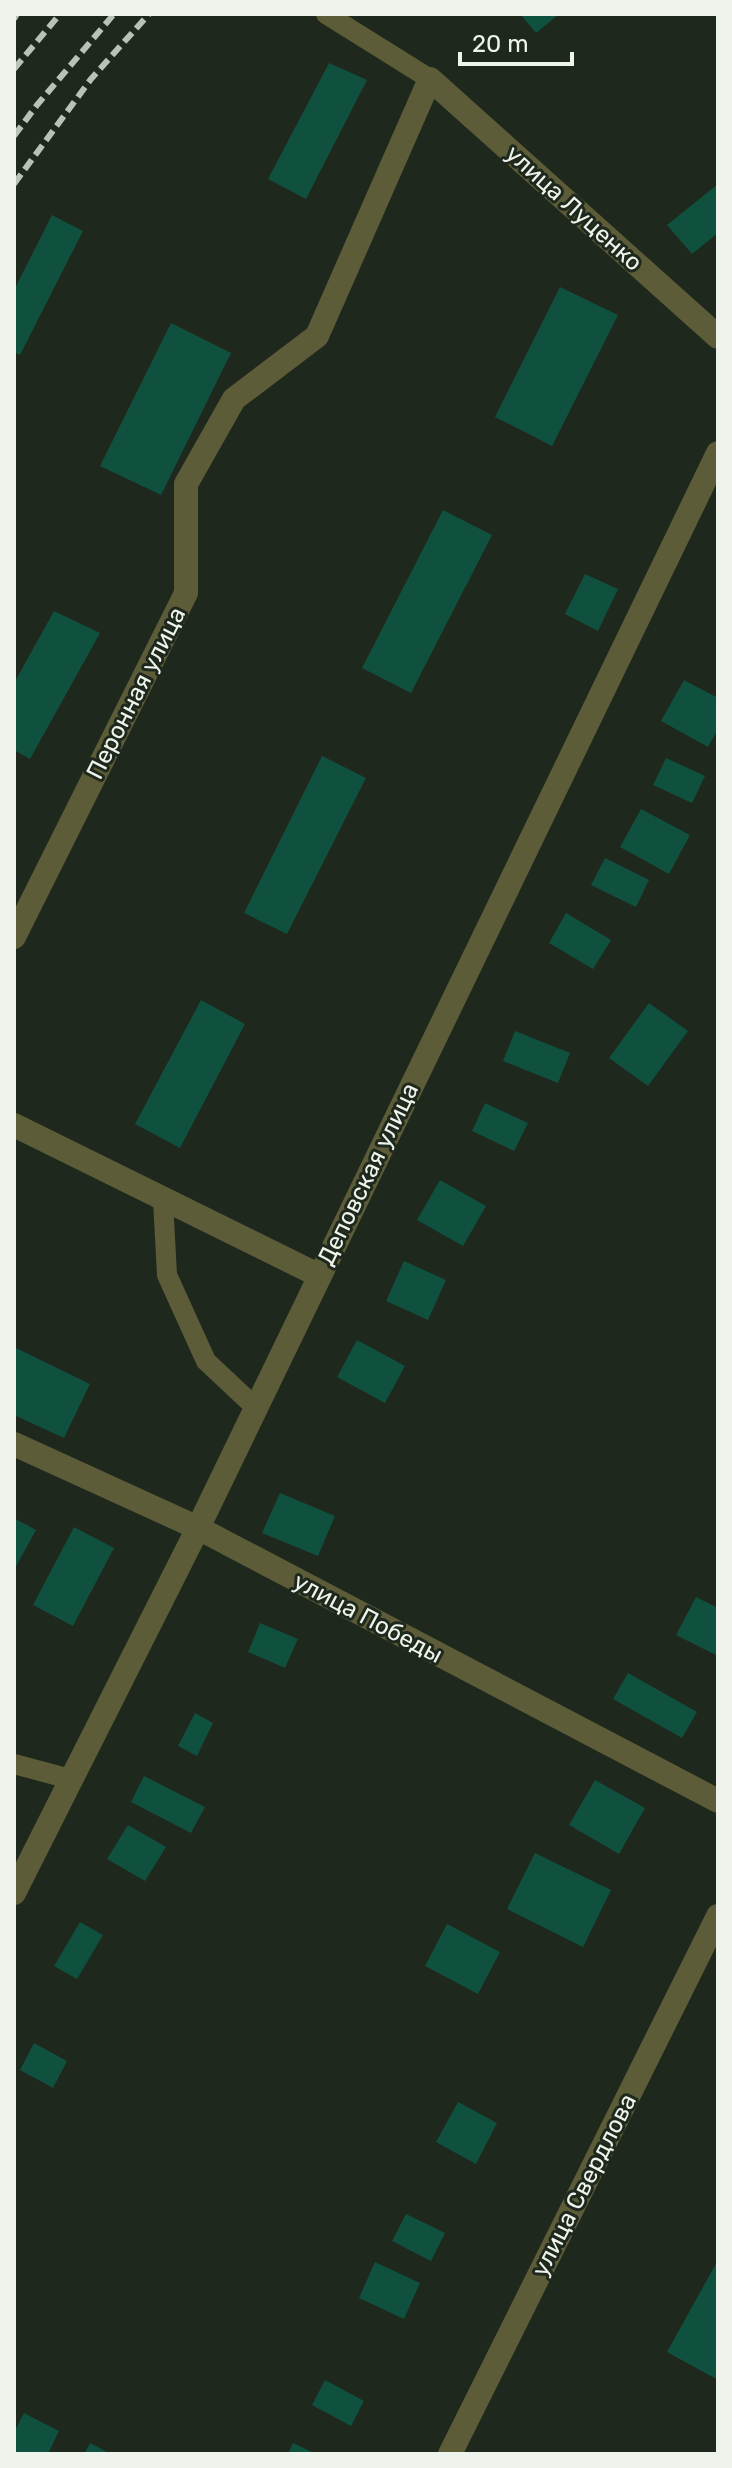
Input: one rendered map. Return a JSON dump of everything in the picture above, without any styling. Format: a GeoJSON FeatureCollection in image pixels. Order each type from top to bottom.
{"type":"FeatureCollection","features":[{"type":"Feature","properties":{"kind":"street","name":"улица Луценко"},"geometry":{"type":"LineString","coordinates":[[430,79],[718,337]]}},
{"type":"Feature","properties":{"kind":"street","name":"Перонная улица"},"geometry":{"type":"LineString","coordinates":[[14,937],[186,593],[186,484],[234,399],[317,336],[430,79]]}},
{"type":"Feature","properties":{"kind":"street","name":"Деповская улица"},"geometry":{"type":"LineString","coordinates":[[14,1893],[198,1528],[718,453]]}},
{"type":"Feature","properties":{"kind":"street"},"geometry":{"type":"LineString","coordinates":[[14,1125],[318,1275]]}},
{"type":"Feature","properties":{"kind":"street","name":"улица Победы"},"geometry":{"type":"LineString","coordinates":[[14,1444],[198,1528],[718,1801]]}},
{"type":"Feature","properties":{"kind":"street","name":"улица Свердлова"},"geometry":{"type":"LineString","coordinates":[[450,2454],[718,1916]]}},
{"type":"Feature","properties":{"kind":"lane"},"geometry":{"type":"LineString","coordinates":[[326,14],[430,79]]}},
{"type":"Feature","properties":{"kind":"lane"},"geometry":{"type":"LineString","coordinates":[[163,1200],[167,1275],[206,1361],[255,1407]]}},
{"type":"Feature","properties":{"kind":"lane"},"geometry":{"type":"LineString","coordinates":[[14,1764],[70,1779]]}},
{"type":"Feature","properties":{"kind":"building"},"geometry":{"type":"Polygon","coordinates":[[[520,14],[559,14],[536,33],[520,14]]]}},
{"type":"Feature","properties":{"kind":"building"},"geometry":{"type":"Polygon","coordinates":[[[329,63],[367,80],[306,199],[268,179],[329,63]]]}},
{"type":"Feature","properties":{"kind":"building"},"geometry":{"type":"Polygon","coordinates":[[[718,184],[718,233],[692,254],[667,225],[718,184]]]}},
{"type":"Feature","properties":{"kind":"building"},"geometry":{"type":"Polygon","coordinates":[[[52,215],[83,231],[20,355],[14,352],[14,290],[52,215]]]}},
{"type":"Feature","properties":{"kind":"building"},"geometry":{"type":"Polygon","coordinates":[[[560,287],[618,315],[552,446],[495,417],[560,287]]]}},
{"type":"Feature","properties":{"kind":"building"},"geometry":{"type":"Polygon","coordinates":[[[171,323],[231,353],[161,495],[100,466],[171,323]]]}},
{"type":"Feature","properties":{"kind":"building"},"geometry":{"type":"Polygon","coordinates":[[[443,510],[492,535],[411,693],[362,668],[443,510]]]}},
{"type":"Feature","properties":{"kind":"building"},"geometry":{"type":"Polygon","coordinates":[[[585,574],[618,589],[598,631],[565,614],[585,574]]]}},
{"type":"Feature","properties":{"kind":"building"},"geometry":{"type":"Polygon","coordinates":[[[54,611],[100,633],[30,759],[14,750],[14,683],[54,611]]]}},
{"type":"Feature","properties":{"kind":"building"},"geometry":{"type":"Polygon","coordinates":[[[684,680],[718,698],[718,729],[708,747],[661,721],[684,680]]]}},
{"type":"Feature","properties":{"kind":"building"},"geometry":{"type":"Polygon","coordinates":[[[322,756],[366,778],[287,934],[244,913],[322,756]]]}},
{"type":"Feature","properties":{"kind":"building"},"geometry":{"type":"Polygon","coordinates":[[[666,758],[705,776],[692,803],[653,785],[666,758]]]}},
{"type":"Feature","properties":{"kind":"building"},"geometry":{"type":"Polygon","coordinates":[[[641,809],[690,835],[669,874],[620,847],[641,809]]]}},
{"type":"Feature","properties":{"kind":"building"},"geometry":{"type":"Polygon","coordinates":[[[605,858],[649,880],[636,907],[591,885],[605,858]]]}},
{"type":"Feature","properties":{"kind":"building"},"geometry":{"type":"Polygon","coordinates":[[[566,913],[611,940],[593,969],[549,943],[566,913]]]}},
{"type":"Feature","properties":{"kind":"building"},"geometry":{"type":"Polygon","coordinates":[[[201,1000],[245,1024],[180,1148],[135,1124],[201,1000]]]}},
{"type":"Feature","properties":{"kind":"building"},"geometry":{"type":"Polygon","coordinates":[[[649,1003],[688,1031],[648,1086],[609,1058],[649,1003]]]}},
{"type":"Feature","properties":{"kind":"building"},"geometry":{"type":"Polygon","coordinates":[[[515,1031],[570,1053],[558,1083],[503,1061],[515,1031]]]}},
{"type":"Feature","properties":{"kind":"building"},"geometry":{"type":"Polygon","coordinates":[[[485,1103],[528,1123],[514,1151],[472,1131],[485,1103]]]}},
{"type":"Feature","properties":{"kind":"building"},"geometry":{"type":"Polygon","coordinates":[[[440,1180],[486,1206],[463,1246],[417,1220],[440,1180]]]}},
{"type":"Feature","properties":{"kind":"building"},"geometry":{"type":"Polygon","coordinates":[[[404,1261],[446,1280],[428,1320],[386,1301],[404,1261]]]}},
{"type":"Feature","properties":{"kind":"building"},"geometry":{"type":"Polygon","coordinates":[[[357,1340],[405,1366],[385,1403],[337,1377],[357,1340]]]}},
{"type":"Feature","properties":{"kind":"building"},"geometry":{"type":"Polygon","coordinates":[[[14,1347],[90,1384],[64,1438],[14,1415],[14,1347]]]}},
{"type":"Feature","properties":{"kind":"building"},"geometry":{"type":"Polygon","coordinates":[[[280,1493],[335,1516],[318,1556],[262,1533],[280,1493]]]}},
{"type":"Feature","properties":{"kind":"building"},"geometry":{"type":"Polygon","coordinates":[[[14,1518],[36,1530],[14,1570],[14,1518]]]}},
{"type":"Feature","properties":{"kind":"building"},"geometry":{"type":"Polygon","coordinates":[[[74,1527],[114,1548],[73,1626],[33,1605],[74,1527]]]}},
{"type":"Feature","properties":{"kind":"building"},"geometry":{"type":"Polygon","coordinates":[[[696,1597],[718,1608],[716,1655],[676,1635],[696,1597]]]}},
{"type":"Feature","properties":{"kind":"building"},"geometry":{"type":"Polygon","coordinates":[[[260,1623],[298,1639],[285,1668],[248,1652],[260,1623]]]}},
{"type":"Feature","properties":{"kind":"building"},"geometry":{"type":"Polygon","coordinates":[[[628,1673],[697,1712],[682,1738],[613,1699],[628,1673]]]}},
{"type":"Feature","properties":{"kind":"building"},"geometry":{"type":"Polygon","coordinates":[[[195,1713],[213,1723],[197,1756],[178,1746],[195,1713]]]}},
{"type":"Feature","properties":{"kind":"building"},"geometry":{"type":"Polygon","coordinates":[[[144,1776],[205,1807],[191,1833],[131,1802],[144,1776]]]}},
{"type":"Feature","properties":{"kind":"building"},"geometry":{"type":"Polygon","coordinates":[[[595,1780],[645,1808],[619,1854],[569,1825],[595,1780]]]}},
{"type":"Feature","properties":{"kind":"building"},"geometry":{"type":"Polygon","coordinates":[[[128,1825],[166,1847],[145,1881],[107,1859],[128,1825]]]}},
{"type":"Feature","properties":{"kind":"building"},"geometry":{"type":"Polygon","coordinates":[[[535,1853],[611,1890],[583,1947],[507,1909],[535,1853]]]}},
{"type":"Feature","properties":{"kind":"building"},"geometry":{"type":"Polygon","coordinates":[[[80,1922],[103,1935],[77,1979],[54,1966],[80,1922]]]}},
{"type":"Feature","properties":{"kind":"building"},"geometry":{"type":"Polygon","coordinates":[[[447,1924],[500,1952],[478,1994],[425,1966],[447,1924]]]}},
{"type":"Feature","properties":{"kind":"building"},"geometry":{"type":"Polygon","coordinates":[[[34,2043],[67,2061],[53,2088],[20,2070],[34,2043]]]}},
{"type":"Feature","properties":{"kind":"building"},"geometry":{"type":"Polygon","coordinates":[[[458,2102],[497,2123],[476,2164],[436,2142],[458,2102]]]}},
{"type":"Feature","properties":{"kind":"building"},"geometry":{"type":"Polygon","coordinates":[[[406,2214],[445,2233],[431,2261],[392,2241],[406,2214]]]}},
{"type":"Feature","properties":{"kind":"building"},"geometry":{"type":"Polygon","coordinates":[[[718,2260],[718,2380],[667,2352],[718,2260]]]}},
{"type":"Feature","properties":{"kind":"building"},"geometry":{"type":"Polygon","coordinates":[[[375,2262],[420,2283],[404,2319],[359,2298],[375,2262]]]}},
{"type":"Feature","properties":{"kind":"building"},"geometry":{"type":"Polygon","coordinates":[[[325,2380],[364,2401],[351,2426],[312,2405],[325,2380]]]}},
{"type":"Feature","properties":{"kind":"building"},"geometry":{"type":"Polygon","coordinates":[[[24,2413],[59,2431],[48,2454],[14,2454],[14,2432],[24,2413]]]}},
{"type":"Feature","properties":{"kind":"building"},"geometry":{"type":"Polygon","coordinates":[[[90,2443],[111,2454],[84,2454],[90,2443]]]}},
{"type":"Feature","properties":{"kind":"building"},"geometry":{"type":"Polygon","coordinates":[[[293,2443],[316,2454],[288,2454],[293,2443]]]}},
{"type":"Feature","properties":{"kind":"railway"},"geometry":{"type":"LineString","coordinates":[[14,19],[17,14]]}},
{"type":"Feature","properties":{"kind":"railway"},"geometry":{"type":"LineString","coordinates":[[14,69],[60,14]]}},
{"type":"Feature","properties":{"kind":"railway"},"geometry":{"type":"LineString","coordinates":[[14,136],[114,14]]}},
{"type":"Feature","properties":{"kind":"railway"},"geometry":{"type":"LineString","coordinates":[[14,184],[91,79],[149,14]]}}]}
